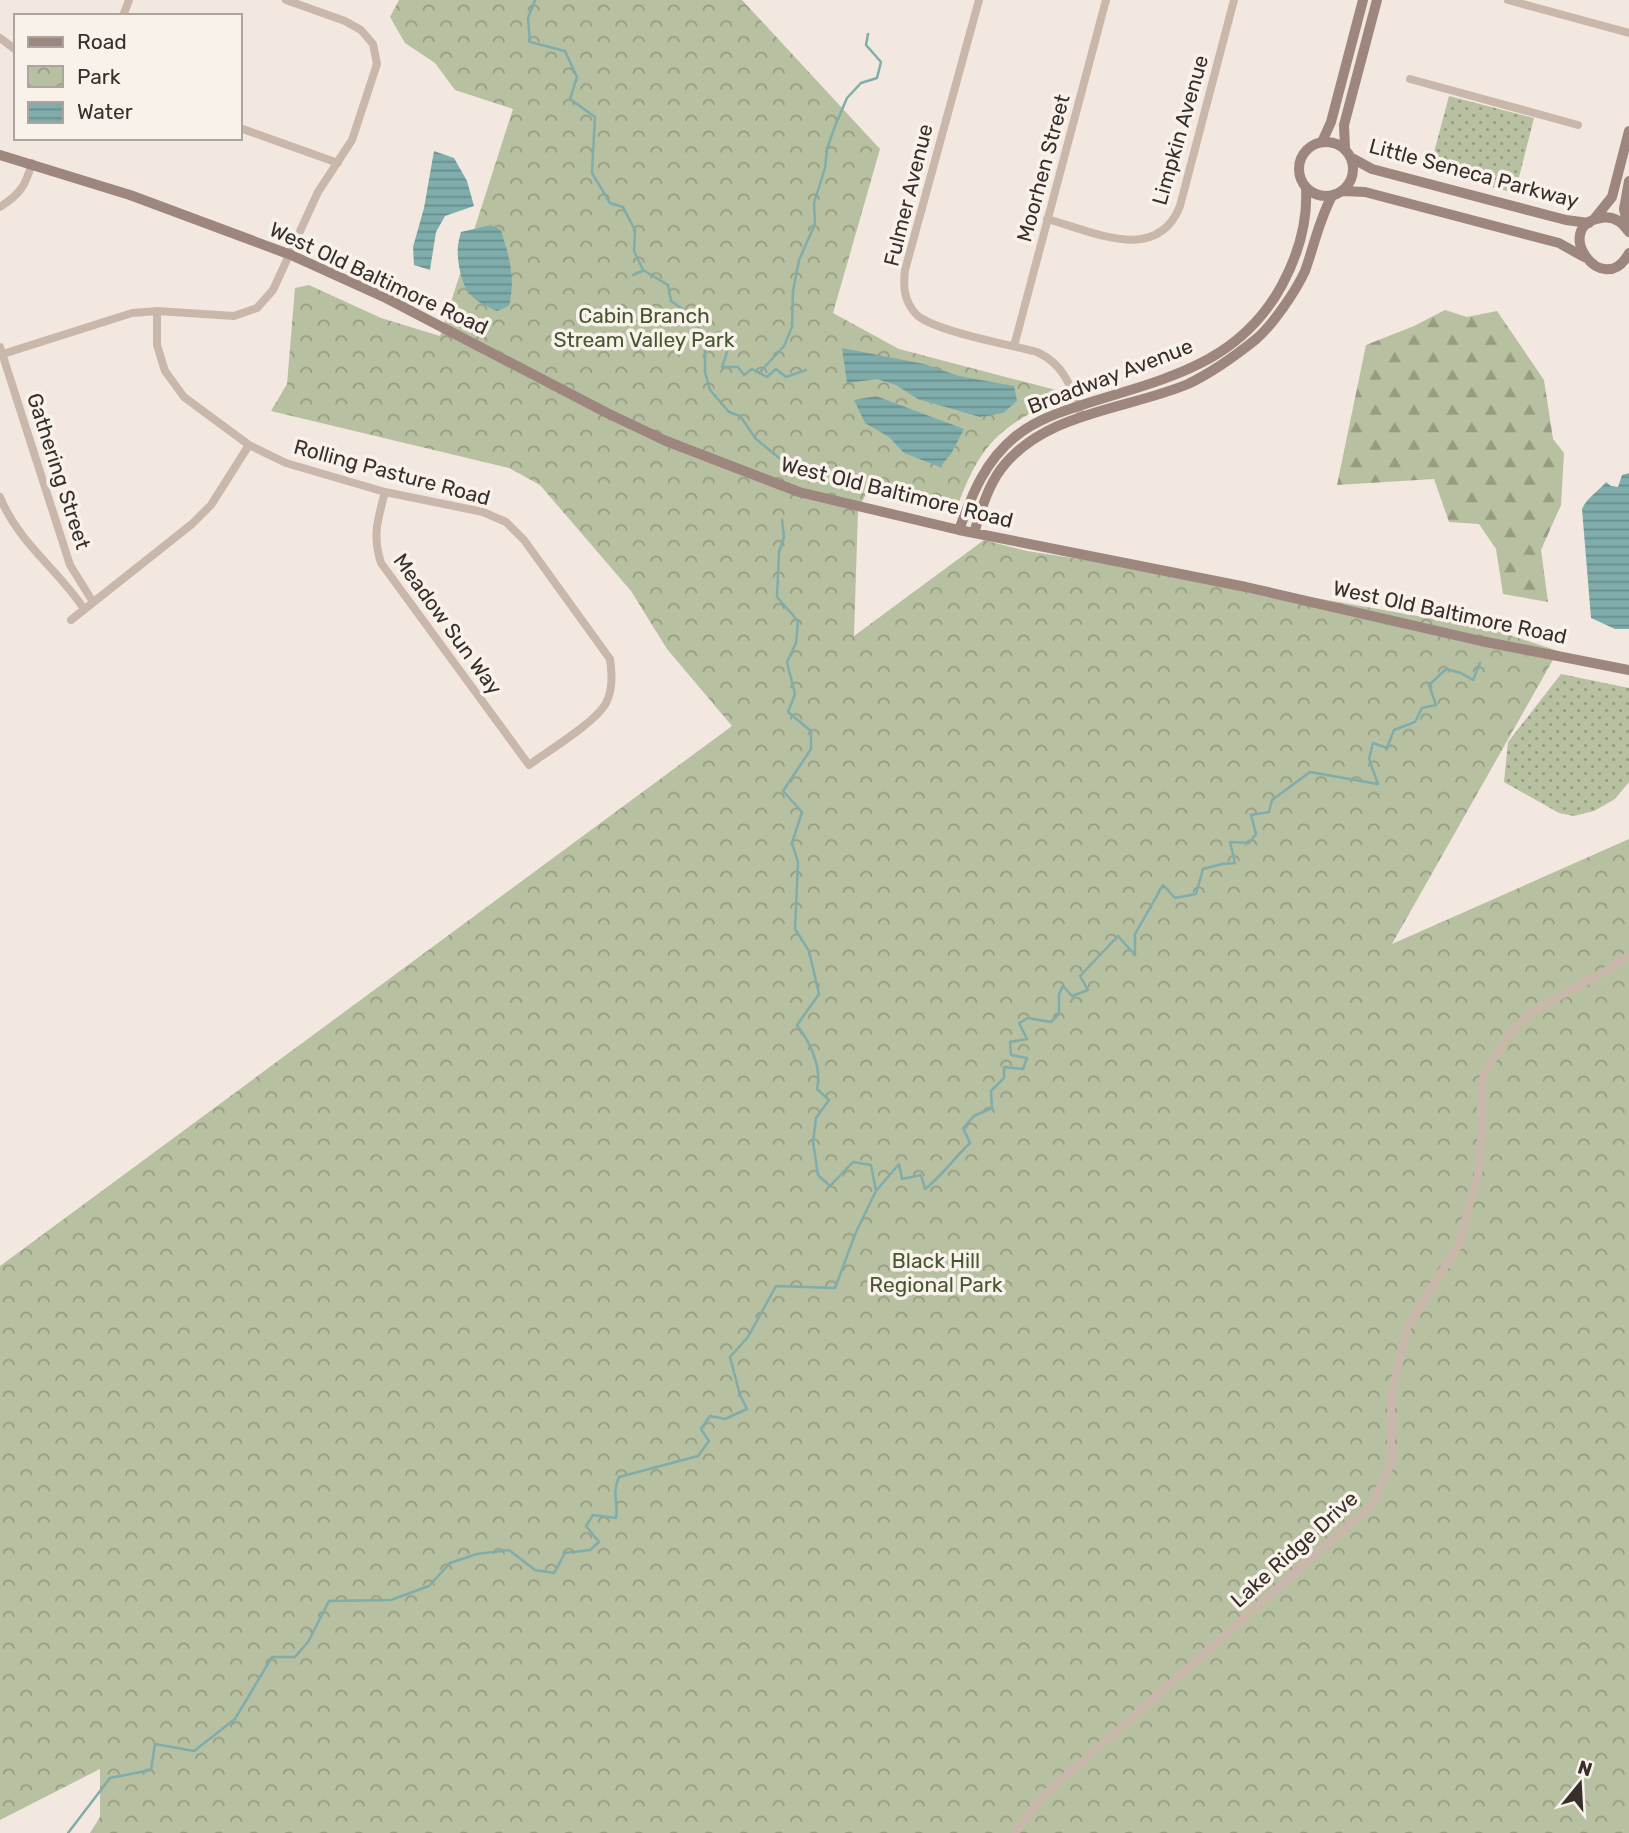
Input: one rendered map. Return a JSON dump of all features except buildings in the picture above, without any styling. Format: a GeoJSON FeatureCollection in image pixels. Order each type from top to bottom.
{"type":"FeatureCollection","features":[{"type":"Feature","properties":{"kind":"street"},"geometry":{"type":"LineString","coordinates":[[1,352],[132,313],[234,316],[257,308],[274,290],[318,192],[352,140],[377,64],[373,44],[368,36],[354,25],[286,0]]}},
{"type":"Feature","properties":{"kind":"street","name":"Fulmer Avenue"},"geometry":{"type":"LineString","coordinates":[[979,0],[937,149],[903,285],[907,300],[919,316],[938,326],[1037,352],[1058,365],[1065,374],[1080,412]]}},
{"type":"Feature","properties":{"kind":"street","name":"Moorhen Street"},"geometry":{"type":"LineString","coordinates":[[1014,346],[1105,0]]}},
{"type":"Feature","properties":{"kind":"street","name":"Limpkin Avenue"},"geometry":{"type":"LineString","coordinates":[[1047,219],[1132,241],[1156,236],[1171,223],[1180,206],[1234,0]]}},
{"type":"Feature","properties":{"kind":"street"},"geometry":{"type":"LineString","coordinates":[[1322,142],[1331,122],[1363,0]]}},
{"type":"Feature","properties":{"kind":"street"},"geometry":{"type":"LineString","coordinates":[[1338,193],[1351,180],[1353,168],[1344,125],[1377,0]]}},
{"type":"Feature","properties":{"kind":"street"},"geometry":{"type":"LineString","coordinates":[[1508,0],[1629,33]]}},
{"type":"Feature","properties":{"kind":"street"},"geometry":{"type":"LineString","coordinates":[[1409,79],[1578,125]]}},
{"type":"Feature","properties":{"kind":"street"},"geometry":{"type":"LineString","coordinates":[[242,129],[338,163]]}},
{"type":"Feature","properties":{"kind":"street"},"geometry":{"type":"LineString","coordinates":[[1584,257],[1581,236],[1612,197],[1629,131]]}},
{"type":"Feature","properties":{"kind":"street"},"geometry":{"type":"LineString","coordinates":[[1348,153],[1338,145],[1322,142],[1307,149],[1298,166],[1306,188],[1314,194],[1354,190],[1373,194],[1559,243],[1601,268],[1625,263],[1629,254]]}},
{"type":"Feature","properties":{"kind":"street","name":"Little Seneca Parkway"},"geometry":{"type":"LineString","coordinates":[[1348,153],[1372,169],[1566,220],[1591,222],[1609,217],[1617,220],[1629,231]]}},
{"type":"Feature","properties":{"kind":"street","name":"West Old Baltimore Road"},"geometry":{"type":"LineString","coordinates":[[0,155],[130,195],[291,255],[386,298],[666,441],[799,492],[959,530],[1247,587],[1481,641],[1629,670]]}},
{"type":"Feature","properties":{"kind":"street"},"geometry":{"type":"LineString","coordinates":[[0,207],[16,197],[27,183],[32,163]]}},
{"type":"Feature","properties":{"kind":"street"},"geometry":{"type":"LineString","coordinates":[[1629,181],[1623,209],[1629,231]]}},
{"type":"Feature","properties":{"kind":"street","name":"Broadway Avenue"},"geometry":{"type":"LineString","coordinates":[[974,533],[989,489],[1010,459],[1038,437],[1080,412],[1188,371],[1229,347],[1254,324],[1275,296],[1290,269],[1307,212],[1306,188]]}},
{"type":"Feature","properties":{"kind":"street","name":"Broadway Avenue"},"geometry":{"type":"LineString","coordinates":[[959,530],[974,489],[986,468],[1000,451],[1031,426],[1188,383],[1257,338],[1283,306],[1304,273],[1322,217],[1338,193]]}},
{"type":"Feature","properties":{"kind":"street","name":"Rolling Pasture Road"},"geometry":{"type":"LineString","coordinates":[[157,312],[157,345],[165,371],[184,397],[249,445],[286,463],[385,492],[483,512],[506,522],[524,540],[610,659],[612,677],[606,703],[597,716],[529,765]]}},
{"type":"Feature","properties":{"kind":"street","name":"Gathering Street"},"geometry":{"type":"LineString","coordinates":[[1,352],[70,565],[93,602]]}},
{"type":"Feature","properties":{"kind":"street"},"geometry":{"type":"LineString","coordinates":[[71,620],[192,524],[211,505],[249,445]]}},
{"type":"Feature","properties":{"kind":"street","name":"Meadow Sun Way"},"geometry":{"type":"LineString","coordinates":[[385,492],[375,530],[375,546],[381,563],[529,765]]}},
{"type":"Feature","properties":{"kind":"street","name":"Gathering Street"},"geometry":{"type":"LineString","coordinates":[[0,498],[8,517],[34,552],[72,591],[84,609]]}},
{"type":"Feature","properties":{"kind":"street","name":"Lake Ridge Drive"},"geometry":{"type":"LineString","coordinates":[[1014,1833],[1043,1796],[1373,1504],[1391,1463],[1391,1396],[1408,1325],[1458,1246],[1478,1175],[1481,1086],[1485,1072],[1510,1032],[1531,1012],[1606,971],[1629,955]]}},
{"type":"Feature","properties":{"kind":"green space","name":"Black Hill Regional Park"},"geometry":{"type":"Polygon","coordinates":[[[399,0],[742,0],[880,149],[833,313],[899,349],[1071,394],[1027,415],[996,437],[974,468],[955,513],[870,486],[858,510],[854,636],[984,540],[1027,551],[1196,577],[1491,629],[1558,651],[1392,944],[1629,839],[1629,1833],[90,1833],[100,1817],[100,1769],[0,1820],[0,1266],[732,726],[667,649],[631,591],[540,485],[509,468],[271,411],[287,384],[295,288],[309,285],[381,318],[440,336],[513,109],[455,90],[435,63],[405,43],[390,17],[399,0]]]}},
{"type":"Feature","properties":{"kind":"green space"},"geometry":{"type":"Polygon","coordinates":[[[1449,96],[1534,118],[1515,193],[1429,171],[1449,96]]]}},
{"type":"Feature","properties":{"kind":"green space"},"geometry":{"type":"Polygon","coordinates":[[[1445,310],[1467,317],[1497,311],[1544,380],[1553,439],[1564,453],[1561,505],[1541,550],[1548,602],[1503,594],[1496,549],[1479,524],[1449,522],[1434,479],[1337,485],[1366,345],[1445,310]]]}},
{"type":"Feature","properties":{"kind":"green space"},"geometry":{"type":"Polygon","coordinates":[[[1561,674],[1629,688],[1629,782],[1615,799],[1594,811],[1574,816],[1559,813],[1504,782],[1508,742],[1561,674]]]}},
{"type":"Feature","properties":{"kind":"water"},"geometry":{"type":"Polygon","coordinates":[[[434,151],[454,158],[467,181],[474,206],[445,216],[436,232],[430,270],[414,265],[413,247],[424,208],[434,151]]]}},
{"type":"Feature","properties":{"kind":"water"},"geometry":{"type":"Polygon","coordinates":[[[491,225],[501,230],[512,276],[509,306],[497,311],[475,299],[467,289],[458,257],[461,232],[491,225]]]}},
{"type":"Feature","properties":{"kind":"water"},"geometry":{"type":"Polygon","coordinates":[[[842,348],[924,364],[959,376],[1014,386],[1017,401],[1003,413],[980,417],[918,399],[896,385],[877,379],[847,383],[842,348]]]}},
{"type":"Feature","properties":{"kind":"water"},"geometry":{"type":"Polygon","coordinates":[[[876,396],[964,429],[951,454],[940,467],[904,453],[889,437],[865,423],[854,400],[876,396]]]}},
{"type":"Feature","properties":{"kind":"water"},"geometry":{"type":"Polygon","coordinates":[[[1629,473],[1629,629],[1615,629],[1591,618],[1582,509],[1606,482],[1618,487],[1622,475],[1629,473]]]}},
{"type":"Feature","properties":{"kind":"waterway"},"geometry":{"type":"LineString","coordinates":[[535,0],[528,18],[530,42],[565,51],[577,77],[570,99],[595,117],[592,173],[610,203],[623,207],[635,230],[634,251],[643,270],[668,285],[671,301],[694,317],[705,343],[705,372],[710,390],[729,412],[740,416],[756,439],[783,461]]}},
{"type":"Feature","properties":{"kind":"waterway"},"geometry":{"type":"LineString","coordinates":[[759,373],[784,346],[792,327],[793,291],[799,260],[815,224],[814,203],[835,126],[847,98],[861,83],[877,78],[881,62],[866,45],[868,34]]}},
{"type":"Feature","properties":{"kind":"waterway"},"geometry":{"type":"LineString","coordinates":[[633,275],[642,271]]}},
{"type":"Feature","properties":{"kind":"waterway"},"geometry":{"type":"LineString","coordinates":[[705,343],[718,332],[725,340],[727,348],[722,367],[738,367],[744,375],[752,369],[767,377],[776,369],[786,377],[806,370]]}},
{"type":"Feature","properties":{"kind":"waterway"},"geometry":{"type":"LineString","coordinates":[[782,520],[784,537],[779,552],[777,597],[798,621],[796,643],[787,662],[795,694],[788,712],[811,731],[811,749],[783,791],[802,812],[792,843],[798,862],[795,929],[809,951],[819,994],[797,1025],[814,1055],[818,1072],[817,1089],[829,1100],[816,1118],[813,1142],[818,1175],[830,1186],[853,1162],[871,1165],[876,1191]]}},
{"type":"Feature","properties":{"kind":"waterway"},"geometry":{"type":"LineString","coordinates":[[68,1833],[110,1778],[151,1770],[155,1744],[194,1751],[235,1719],[272,1657],[295,1657],[308,1642],[329,1601],[391,1600],[429,1586],[450,1563],[477,1554],[509,1550],[535,1570],[554,1573],[565,1553],[590,1550],[599,1542],[586,1526],[593,1515],[616,1518],[616,1489],[619,1477],[698,1456],[709,1441],[701,1429],[710,1416],[725,1419],[747,1409],[740,1395],[730,1357],[748,1337],[776,1286],[835,1288],[856,1232],[876,1191],[899,1164],[902,1179],[921,1175],[925,1189],[970,1143],[963,1128],[974,1116],[992,1108],[991,1091],[1004,1078],[1004,1067],[1023,1069],[1027,1058],[1011,1055],[1010,1042],[1027,1039],[1019,1023],[1028,1018],[1051,1022],[1059,1014],[1059,994],[1063,986],[1072,996],[1088,990],[1080,976],[1118,936],[1135,955],[1135,934],[1163,885],[1175,898],[1196,894],[1203,869],[1235,863],[1230,842],[1249,843],[1256,834],[1251,815],[1269,812],[1272,800],[1310,772],[1378,784],[1369,759],[1373,743],[1387,748],[1394,730],[1415,722],[1422,708],[1436,705],[1429,685],[1446,669],[1473,680],[1480,663]]}},
{"type":"Feature","properties":{"kind":"park label","name":"Cabin Branch Stream Valley Park"},"geometry":{"type":"Point","coordinates":[644,327]}}]}
